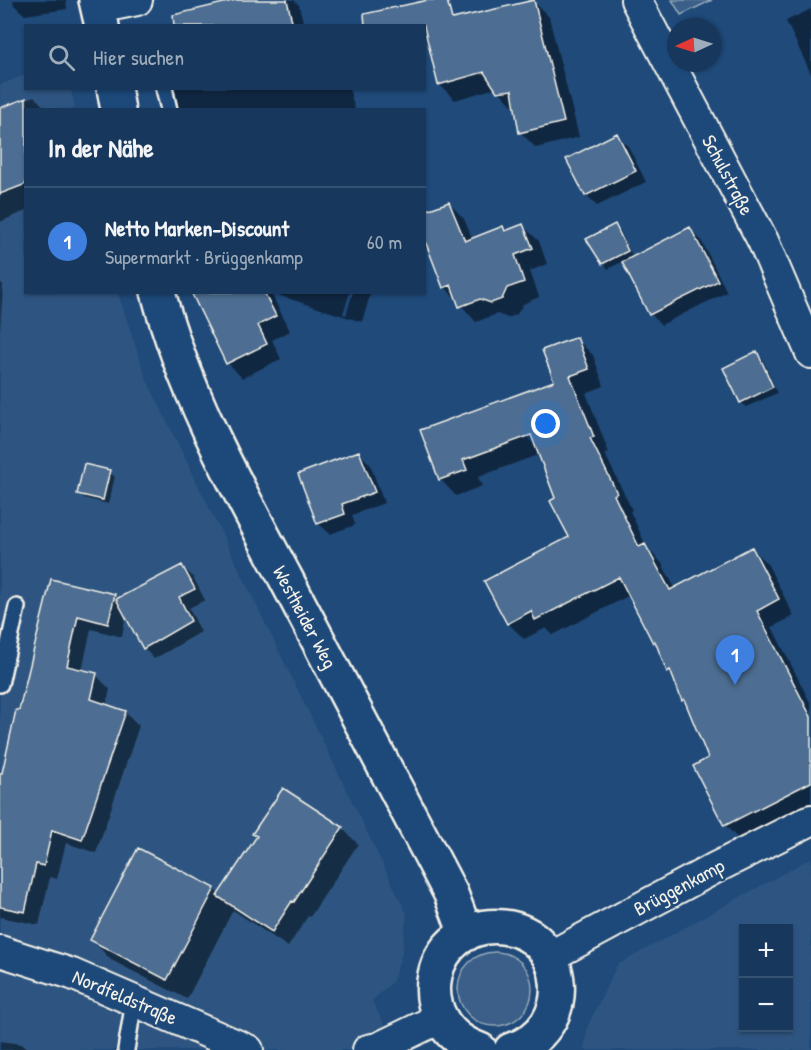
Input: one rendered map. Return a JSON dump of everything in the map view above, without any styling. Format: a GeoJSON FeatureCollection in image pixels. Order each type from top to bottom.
{"type":"FeatureCollection","features":[{"type":"Feature","properties":{"kind":"main road"},"geometry":{"type":"LineString","coordinates":[[114,90],[118,108]]}},
{"type":"Feature","properties":{"kind":"main road","name":"Westheider Weg"},"geometry":{"type":"LineString","coordinates":[[159,294],[165,319],[200,410],[254,519],[451,894],[466,934]]}},
{"type":"Feature","properties":{"kind":"main road"},"geometry":{"type":"LineString","coordinates":[[480,1050],[466,1045],[451,1034],[440,1018],[434,1003],[433,987],[442,956],[453,943],[466,934],[484,928],[503,927],[521,932],[537,942],[549,957],[557,976],[558,997],[552,1017],[540,1034],[519,1049]]}},
{"type":"Feature","properties":{"kind":"street"},"geometry":{"type":"LineString","coordinates":[[99,11],[137,0]]}},
{"type":"Feature","properties":{"kind":"street","name":"Schulstraße"},"geometry":{"type":"LineString","coordinates":[[636,0],[763,242],[811,353]]}},
{"type":"Feature","properties":{"kind":"street","name":"Brüggenkamp"},"geometry":{"type":"LineString","coordinates":[[549,957],[715,868],[811,820]]}},
{"type":"Feature","properties":{"kind":"street","name":"Nordfeldstraße"},"geometry":{"type":"LineString","coordinates":[[0,951],[72,974],[248,1050]]}},
{"type":"Feature","properties":{"kind":"street"},"geometry":{"type":"LineString","coordinates":[[368,1050],[378,1048],[440,1018]]}},
{"type":"Feature","properties":{"kind":"lane"},"geometry":{"type":"LineString","coordinates":[[164,90],[169,108]]}},
{"type":"Feature","properties":{"kind":"lane"},"geometry":{"type":"LineString","coordinates":[[0,684],[17,607]]}},
{"type":"Feature","properties":{"kind":"lane"},"geometry":{"type":"LineString","coordinates":[[126,1050],[134,1001]]}},
{"type":"Feature","properties":{"kind":"shaded area"},"geometry":{"type":"Polygon","coordinates":[[[672,0],[712,0],[681,15],[672,0]]]}},
{"type":"Feature","properties":{"kind":"shaded area"},"geometry":{"type":"Polygon","coordinates":[[[24,75],[24,90],[71,90],[75,108],[24,108],[24,294],[118,294],[146,378],[407,914],[402,953],[393,981],[372,1001],[398,1050],[0,1050],[0,85],[24,75]]]}},
{"type":"Feature","properties":{"kind":"shaded area"},"geometry":{"type":"Polygon","coordinates":[[[811,858],[811,1050],[584,1050],[588,1025],[617,965],[811,858]]]}},
{"type":"Feature","properties":{"kind":"shaded area"},"geometry":{"type":"Polygon","coordinates":[[[495,952],[509,955],[521,963],[529,975],[532,989],[529,1003],[521,1015],[509,1023],[495,1026],[481,1023],[469,1015],[461,1003],[458,989],[461,975],[469,963],[481,955],[495,952]]]}},
{"type":"Feature","properties":{"kind":"building"},"geometry":{"type":"Polygon","coordinates":[[[236,0],[287,0],[293,24],[174,24],[173,15],[236,0]]]}},
{"type":"Feature","properties":{"kind":"building"},"geometry":{"type":"Polygon","coordinates":[[[428,0],[447,0],[452,19],[534,0],[564,122],[519,133],[512,90],[497,92],[484,72],[438,85],[426,34],[426,24],[365,24],[364,14],[428,0]]]}},
{"type":"Feature","properties":{"kind":"building"},"geometry":{"type":"Polygon","coordinates":[[[26,98],[24,185],[0,194],[0,108],[26,98]]]}},
{"type":"Feature","properties":{"kind":"building"},"geometry":{"type":"Polygon","coordinates":[[[617,133],[636,171],[585,196],[566,159],[617,133]]]}},
{"type":"Feature","properties":{"kind":"building"},"geometry":{"type":"Polygon","coordinates":[[[449,202],[465,241],[503,226],[505,231],[523,224],[533,248],[515,255],[524,282],[507,288],[502,299],[491,303],[480,299],[459,307],[451,285],[443,288],[426,243],[426,210],[449,202]]]}},
{"type":"Feature","properties":{"kind":"building"},"geometry":{"type":"Polygon","coordinates":[[[615,224],[628,251],[602,264],[586,239],[615,224]]]}},
{"type":"Feature","properties":{"kind":"building"},"geometry":{"type":"Polygon","coordinates":[[[690,227],[718,281],[649,315],[622,262],[690,227]]]}},
{"type":"Feature","properties":{"kind":"building"},"geometry":{"type":"Polygon","coordinates":[[[192,294],[265,294],[276,316],[258,325],[267,344],[226,364],[192,294]]]}},
{"type":"Feature","properties":{"kind":"building"},"geometry":{"type":"Polygon","coordinates":[[[577,337],[589,369],[570,376],[594,437],[590,438],[617,493],[614,495],[639,547],[645,544],[670,590],[752,547],[779,599],[757,611],[811,717],[811,782],[724,826],[693,766],[708,758],[684,699],[682,701],[670,670],[667,672],[655,641],[653,643],[619,577],[535,620],[531,611],[507,624],[484,581],[569,537],[550,501],[555,498],[531,435],[463,460],[467,470],[439,480],[420,430],[554,381],[542,350],[577,337]]]}},
{"type":"Feature","properties":{"kind":"building"},"geometry":{"type":"Polygon","coordinates":[[[757,351],[773,387],[740,403],[723,368],[757,351]]]}},
{"type":"Feature","properties":{"kind":"building"},"geometry":{"type":"Polygon","coordinates":[[[359,451],[375,492],[342,504],[345,514],[317,524],[298,474],[359,451]]]}},
{"type":"Feature","properties":{"kind":"building"},"geometry":{"type":"Polygon","coordinates":[[[84,464],[110,470],[103,500],[77,494],[84,464]]]}},
{"type":"Feature","properties":{"kind":"building"},"geometry":{"type":"Polygon","coordinates":[[[182,565],[195,589],[179,597],[191,621],[143,649],[116,599],[182,565]]]}},
{"type":"Feature","properties":{"kind":"building"},"geometry":{"type":"Polygon","coordinates":[[[51,579],[115,594],[108,624],[78,616],[67,666],[97,673],[91,699],[126,711],[82,840],[52,830],[44,866],[36,864],[25,912],[0,907],[0,773],[2,773],[16,710],[19,710],[51,579]]]}},
{"type":"Feature","properties":{"kind":"building"},"geometry":{"type":"Polygon","coordinates":[[[283,788],[343,827],[272,932],[217,896],[257,836],[252,834],[283,788]]]}},
{"type":"Feature","properties":{"kind":"building"},"geometry":{"type":"Polygon","coordinates":[[[138,848],[215,888],[167,980],[90,940],[138,848]]]}},
{"type":"Feature","properties":{"kind":"place","name":"Netto Marken-Discount"},"geometry":{"type":"Point","coordinates":[735,685]}}]}
